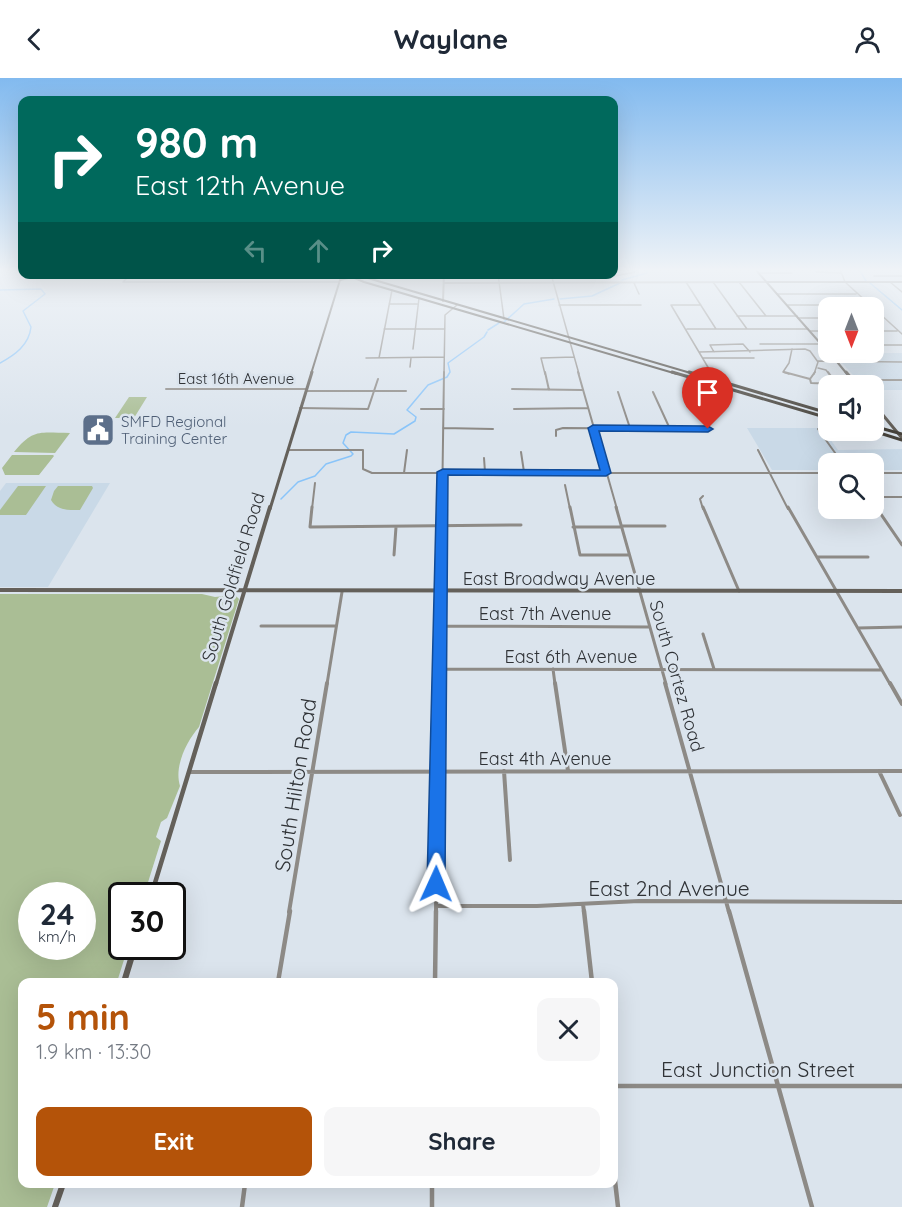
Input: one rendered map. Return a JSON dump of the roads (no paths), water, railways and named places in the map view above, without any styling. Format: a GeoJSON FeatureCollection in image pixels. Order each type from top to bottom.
{"type":"FeatureCollection","features":[{"type":"Feature","properties":{"kind":"main road","name":"South Goldfield Road"},"geometry":{"type":"LineString","coordinates":[[155,882],[327,322]]}},
{"type":"Feature","properties":{"kind":"main road"},"geometry":{"type":"LineString","coordinates":[[506,322],[818,415]]}},
{"type":"Feature","properties":{"kind":"main road"},"geometry":{"type":"LineString","coordinates":[[506,322],[818,410]]}},
{"type":"Feature","properties":{"kind":"main road"},"geometry":{"type":"LineString","coordinates":[[802,322],[818,340]]}},
{"type":"Feature","properties":{"kind":"main road"},"geometry":{"type":"LineString","coordinates":[[838,363],[849,375]]}},
{"type":"Feature","properties":{"kind":"main road"},"geometry":{"type":"LineString","coordinates":[[884,416],[901,436]]}},
{"type":"Feature","properties":{"kind":"main road"},"geometry":{"type":"LineString","coordinates":[[884,430],[901,436]]}},
{"type":"Feature","properties":{"kind":"main road"},"geometry":{"type":"LineString","coordinates":[[884,433],[901,436]]}},
{"type":"Feature","properties":{"kind":"main road","name":"East Broadway Avenue"},"geometry":{"type":"LineString","coordinates":[[0,590],[902,591]]}},
{"type":"Feature","properties":{"kind":"main road"},"geometry":{"type":"LineString","coordinates":[[125,978],[131,960]]}},
{"type":"Feature","properties":{"kind":"main road"},"geometry":{"type":"LineString","coordinates":[[55,1207],[62,1188]]}},
{"type":"Feature","properties":{"kind":"street"},"geometry":{"type":"LineString","coordinates":[[379,358],[385,322]]}},
{"type":"Feature","properties":{"kind":"street"},"geometry":{"type":"LineString","coordinates":[[413,349],[416,322]]}},
{"type":"Feature","properties":{"kind":"street"},"geometry":{"type":"LineString","coordinates":[[435,978],[445,322]]}},
{"type":"Feature","properties":{"kind":"street","name":"South Cortez Road"},"geometry":{"type":"LineString","coordinates":[[564,322],[812,1207]]}},
{"type":"Feature","properties":{"kind":"street"},"geometry":{"type":"LineString","coordinates":[[556,436],[558,428],[708,429],[688,392],[702,387],[712,374],[681,322]]}},
{"type":"Feature","properties":{"kind":"street"},"geometry":{"type":"LineString","coordinates":[[711,322],[716,329]]}},
{"type":"Feature","properties":{"kind":"street"},"geometry":{"type":"LineString","coordinates":[[741,322],[747,329]]}},
{"type":"Feature","properties":{"kind":"street"},"geometry":{"type":"LineString","coordinates":[[888,322],[902,334]]}},
{"type":"Feature","properties":{"kind":"street"},"geometry":{"type":"LineString","coordinates":[[384,329],[445,329]]}},
{"type":"Feature","properties":{"kind":"street"},"geometry":{"type":"LineString","coordinates":[[686,329],[818,330]]}},
{"type":"Feature","properties":{"kind":"street"},"geometry":{"type":"LineString","coordinates":[[884,331],[899,331]]}},
{"type":"Feature","properties":{"kind":"street"},"geometry":{"type":"LineString","coordinates":[[714,352],[711,344],[744,345],[750,352]]}},
{"type":"Feature","properties":{"kind":"street"},"geometry":{"type":"LineString","coordinates":[[724,344],[728,352]]}},
{"type":"Feature","properties":{"kind":"street"},"geometry":{"type":"LineString","coordinates":[[760,344],[818,344]]}},
{"type":"Feature","properties":{"kind":"street"},"geometry":{"type":"LineString","coordinates":[[884,345],[902,345]]}},
{"type":"Feature","properties":{"kind":"street"},"geometry":{"type":"LineString","coordinates":[[792,349],[789,363],[783,372],[818,382]]}},
{"type":"Feature","properties":{"kind":"street"},"geometry":{"type":"LineString","coordinates":[[699,352],[807,350],[818,362]]}},
{"type":"Feature","properties":{"kind":"street"},"geometry":{"type":"LineString","coordinates":[[366,358],[444,357]]}},
{"type":"Feature","properties":{"kind":"street"},"geometry":{"type":"LineString","coordinates":[[549,390],[541,358],[573,357]]}},
{"type":"Feature","properties":{"kind":"street"},"geometry":{"type":"LineString","coordinates":[[410,367],[411,358]]}},
{"type":"Feature","properties":{"kind":"street"},"geometry":{"type":"LineString","coordinates":[[703,358],[754,358]]}},
{"type":"Feature","properties":{"kind":"street"},"geometry":{"type":"LineString","coordinates":[[884,362],[902,362]]}},
{"type":"Feature","properties":{"kind":"street"},"geometry":{"type":"LineString","coordinates":[[811,381],[818,368],[818,363]]}},
{"type":"Feature","properties":{"kind":"street"},"geometry":{"type":"LineString","coordinates":[[818,368],[826,370],[830,375]]}},
{"type":"Feature","properties":{"kind":"street"},"geometry":{"type":"LineString","coordinates":[[300,408],[368,409],[378,379]]}},
{"type":"Feature","properties":{"kind":"street"},"geometry":{"type":"LineString","coordinates":[[884,380],[902,380]]}},
{"type":"Feature","properties":{"kind":"street","name":"East 16th Avenue"},"geometry":{"type":"LineString","coordinates":[[166,389],[406,391]]}},
{"type":"Feature","properties":{"kind":"street"},"geometry":{"type":"LineString","coordinates":[[512,390],[582,390]]}},
{"type":"Feature","properties":{"kind":"street"},"geometry":{"type":"LineString","coordinates":[[618,392],[630,428]]}},
{"type":"Feature","properties":{"kind":"street"},"geometry":{"type":"LineString","coordinates":[[653,392],[670,429]]}},
{"type":"Feature","properties":{"kind":"street"},"geometry":{"type":"LineString","coordinates":[[514,409],[588,408]]}},
{"type":"Feature","properties":{"kind":"street"},"geometry":{"type":"LineString","coordinates":[[421,409],[444,409]]}},
{"type":"Feature","properties":{"kind":"street"},"geometry":{"type":"LineString","coordinates":[[443,428],[493,429]]}},
{"type":"Feature","properties":{"kind":"street"},"geometry":{"type":"LineString","coordinates":[[288,450],[363,450],[365,472],[818,473]]}},
{"type":"Feature","properties":{"kind":"street"},"geometry":{"type":"LineString","coordinates":[[404,473],[406,450]]}},
{"type":"Feature","properties":{"kind":"street"},"geometry":{"type":"LineString","coordinates":[[758,450],[774,484],[902,704]]}},
{"type":"Feature","properties":{"kind":"street"},"geometry":{"type":"LineString","coordinates":[[521,452],[524,472]]}},
{"type":"Feature","properties":{"kind":"street"},"geometry":{"type":"LineString","coordinates":[[484,458],[485,472]]}},
{"type":"Feature","properties":{"kind":"street"},"geometry":{"type":"LineString","coordinates":[[884,473],[902,473]]}},
{"type":"Feature","properties":{"kind":"street"},"geometry":{"type":"LineString","coordinates":[[315,483],[310,527],[521,525]]}},
{"type":"Feature","properties":{"kind":"street"},"geometry":{"type":"LineString","coordinates":[[565,485],[580,555],[629,555]]}},
{"type":"Feature","properties":{"kind":"street"},"geometry":{"type":"LineString","coordinates":[[703,496],[700,499],[739,591]]}},
{"type":"Feature","properties":{"kind":"street"},"geometry":{"type":"LineString","coordinates":[[884,496],[902,497]]}},
{"type":"Feature","properties":{"kind":"street"},"geometry":{"type":"LineString","coordinates":[[884,518],[902,545]]}},
{"type":"Feature","properties":{"kind":"street"},"geometry":{"type":"LineString","coordinates":[[573,527],[665,526]]}},
{"type":"Feature","properties":{"kind":"street"},"geometry":{"type":"LineString","coordinates":[[394,555],[396,527]]}},
{"type":"Feature","properties":{"kind":"street"},"geometry":{"type":"LineString","coordinates":[[817,557],[868,557]]}},
{"type":"Feature","properties":{"kind":"street","name":"South Hilton Road"},"geometry":{"type":"LineString","coordinates":[[279,978],[342,592]]}},
{"type":"Feature","properties":{"kind":"street"},"geometry":{"type":"LineString","coordinates":[[261,626],[336,626]]}},
{"type":"Feature","properties":{"kind":"street","name":"East 7th Avenue"},"geometry":{"type":"LineString","coordinates":[[440,626],[649,627]]}},
{"type":"Feature","properties":{"kind":"street"},"geometry":{"type":"LineString","coordinates":[[858,628],[902,627]]}},
{"type":"Feature","properties":{"kind":"street"},"geometry":{"type":"LineString","coordinates":[[703,634],[714,669]]}},
{"type":"Feature","properties":{"kind":"street","name":"East 6th Avenue"},"geometry":{"type":"LineString","coordinates":[[440,669],[882,670]]}},
{"type":"Feature","properties":{"kind":"street"},"geometry":{"type":"LineString","coordinates":[[553,669],[568,771]]}},
{"type":"Feature","properties":{"kind":"street"},"geometry":{"type":"LineString","coordinates":[[504,771],[510,860]]}},
{"type":"Feature","properties":{"kind":"street"},"geometry":{"type":"LineString","coordinates":[[879,771],[900,815]]}},
{"type":"Feature","properties":{"kind":"street","name":"East 4th Avenue"},"geometry":{"type":"LineString","coordinates":[[189,772],[902,771]]}},
{"type":"Feature","properties":{"kind":"street","name":"East 2nd Avenue"},"geometry":{"type":"LineString","coordinates":[[436,906],[639,901],[902,902]]}},
{"type":"Feature","properties":{"kind":"street"},"geometry":{"type":"LineString","coordinates":[[583,903],[592,978]]}},
{"type":"Feature","properties":{"kind":"street","name":"East Junction Street"},"geometry":{"type":"LineString","coordinates":[[618,1086],[902,1086]]}},
{"type":"Feature","properties":{"kind":"street"},"geometry":{"type":"LineString","coordinates":[[242,1207],[244,1188]]}},
{"type":"Feature","properties":{"kind":"street"},"geometry":{"type":"LineString","coordinates":[[432,1188],[432,1207]]}},
{"type":"Feature","properties":{"kind":"street"},"geometry":{"type":"LineString","coordinates":[[616,1188],[618,1207]]}},
{"type":"Feature","properties":{"kind":"waterway"},"geometry":{"type":"LineString","coordinates":[[0,363],[16,353],[24,344],[30,333],[31,327],[28,322]]}},
{"type":"Feature","properties":{"kind":"waterway"},"geometry":{"type":"LineString","coordinates":[[488,330],[499,323]]}},
{"type":"Feature","properties":{"kind":"waterway"},"geometry":{"type":"LineString","coordinates":[[281,499],[298,482],[315,476],[326,464],[351,456],[353,454],[343,443],[346,435],[351,432],[394,434],[415,421],[416,417],[407,410],[428,385],[447,377],[450,372],[448,363],[484,337],[487,332]]}},
{"type":"Feature","properties":{"kind":"place","name":"SMFD Regional Training Center"},"geometry":{"type":"Point","coordinates":[98,430]}}]}
